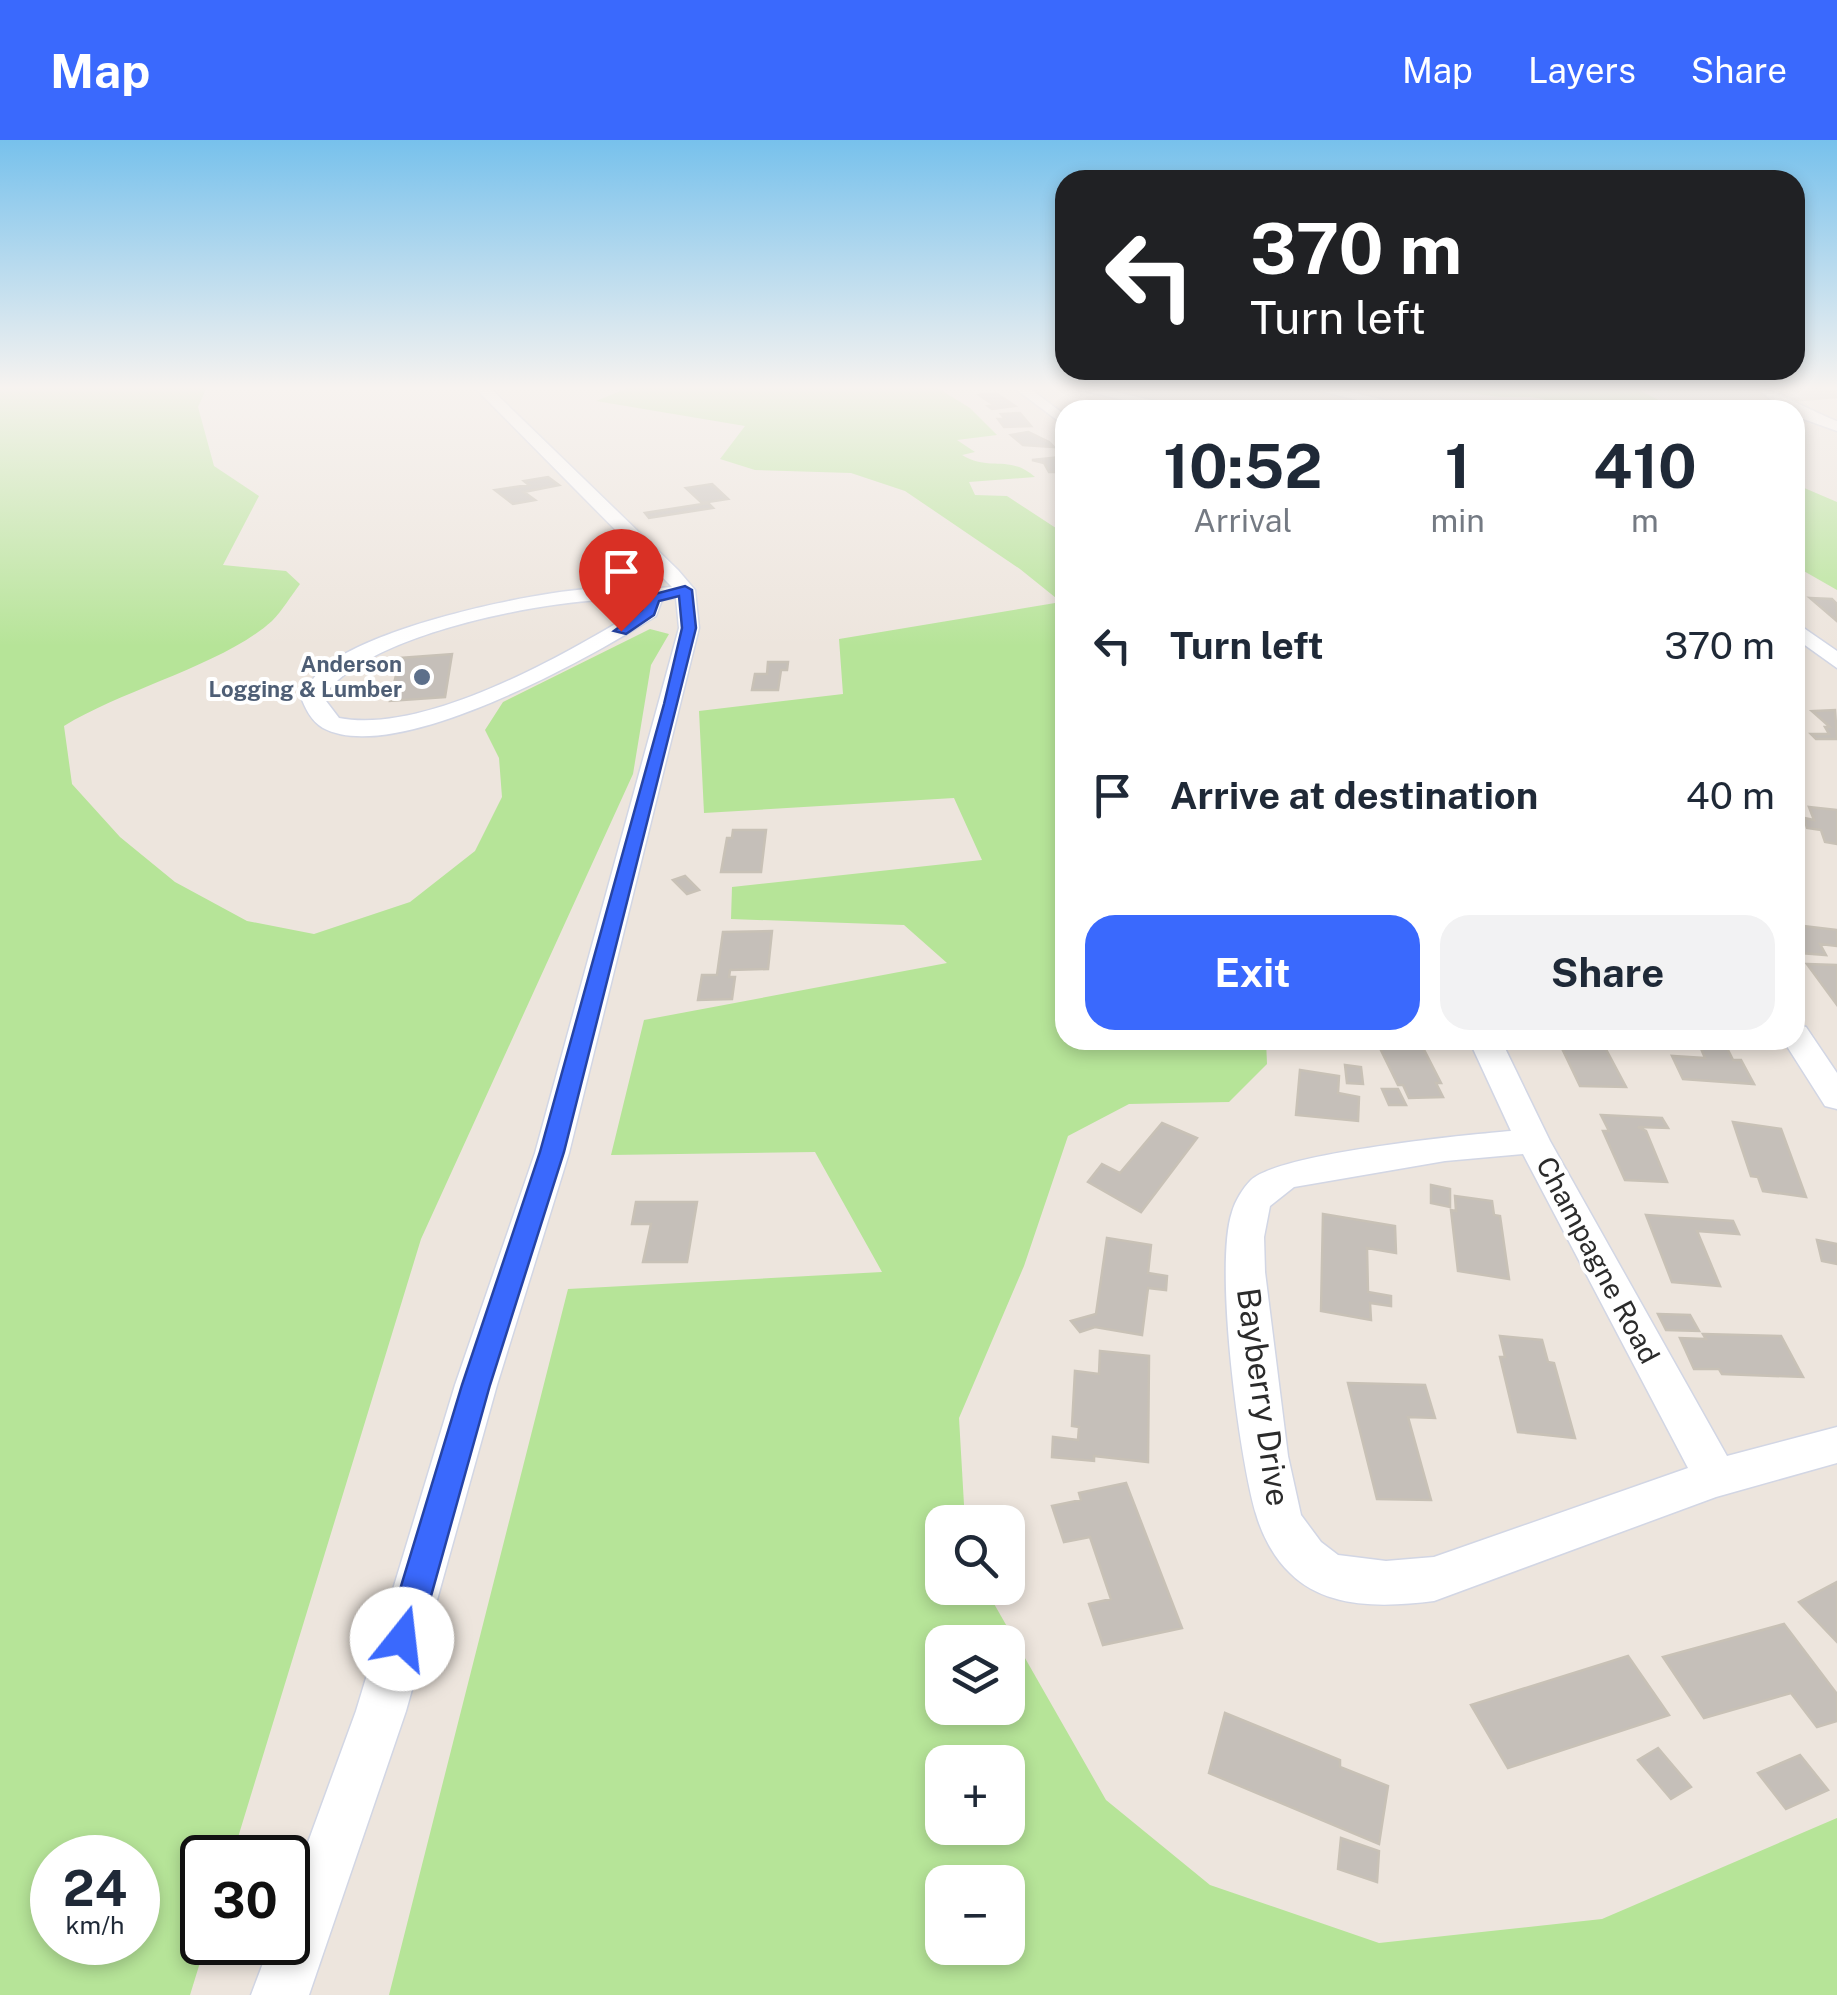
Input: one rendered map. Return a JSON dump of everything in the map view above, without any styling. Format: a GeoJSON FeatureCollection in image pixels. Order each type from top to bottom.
{"type":"FeatureCollection","features":[{"type":"Feature","properties":{"kind":"street"},"geometry":{"type":"LineString","coordinates":[[280,1995],[381,1711],[476,1385],[552,1152],[689,628],[669,594],[560,474]]}},
{"type":"Feature","properties":{"kind":"street"},"geometry":{"type":"LineString","coordinates":[[669,594],[621,631],[496,693],[450,710],[369,728],[337,726],[319,714],[312,697],[328,674],[381,648],[472,616],[581,595],[669,594]]}},
{"type":"Feature","properties":{"kind":"street"},"geometry":{"type":"LineString","coordinates":[[1805,636],[1837,662]]}},
{"type":"Feature","properties":{"kind":"street"},"geometry":{"type":"LineString","coordinates":[[1805,1049],[1837,1098]]}},
{"type":"Feature","properties":{"kind":"street","name":"Champagne Road"},"geometry":{"type":"LineString","coordinates":[[1490,1050],[1533,1140],[1716,1478]]}},
{"type":"Feature","properties":{"kind":"street","name":"Bayberry Drive"},"geometry":{"type":"LineString","coordinates":[[1533,1140],[1445,1149],[1273,1181],[1261,1192],[1248,1216],[1243,1253],[1265,1442],[1280,1520],[1309,1561],[1333,1576],[1368,1582],[1414,1582],[1472,1568],[1716,1478],[1837,1445]]}},
{"type":"Feature","properties":{"kind":"green space"},"geometry":{"type":"Polygon","coordinates":[[[0,474],[225,474],[259,496],[223,565],[286,571],[300,584],[276,617],[227,651],[64,726],[72,784],[120,837],[175,882],[247,921],[314,934],[410,902],[475,851],[502,797],[499,758],[485,730],[503,702],[650,629],[669,634],[651,665],[633,774],[421,1239],[239,1835],[180,1835],[180,1965],[199,1965],[190,1995],[0,1995],[0,474]]]}},
{"type":"Feature","properties":{"kind":"green space"},"geometry":{"type":"Polygon","coordinates":[[[853,474],[1031,474],[1035,477],[969,482],[975,495],[1007,496],[1055,527],[1055,597],[905,491],[853,474]]]}},
{"type":"Feature","properties":{"kind":"green space"},"geometry":{"type":"Polygon","coordinates":[[[1805,488],[1837,502],[1837,590],[1805,572],[1805,488]]]}},
{"type":"Feature","properties":{"kind":"green space"},"geometry":{"type":"Polygon","coordinates":[[[1055,603],[1055,1050],[1266,1050],[1267,1064],[1229,1102],[1129,1104],[1068,1136],[1024,1266],[959,1418],[964,1505],[925,1505],[925,1605],[995,1605],[1006,1625],[925,1625],[925,1725],[1025,1725],[1025,1658],[1106,1800],[1210,1885],[1379,1943],[1602,1919],[1837,1818],[1837,1995],[389,1995],[568,1289],[882,1272],[815,1152],[611,1155],[644,1020],[947,963],[904,925],[731,919],[732,887],[982,860],[954,798],[704,813],[699,711],[843,694],[839,639],[1055,603]]]}},
{"type":"Feature","properties":{"kind":"building"},"geometry":{"type":"Polygon","coordinates":[[[548,477],[559,485],[524,492],[535,500],[513,504],[495,490],[529,485],[524,481],[548,477]]]}},
{"type":"Feature","properties":{"kind":"building"},"geometry":{"type":"Polygon","coordinates":[[[712,484],[728,499],[702,503],[686,488],[712,484]]]}},
{"type":"Feature","properties":{"kind":"building"},"geometry":{"type":"Polygon","coordinates":[[[708,503],[713,508],[649,518],[645,513],[708,503]]]}},
{"type":"Feature","properties":{"kind":"building"},"geometry":{"type":"Polygon","coordinates":[[[1810,598],[1832,599],[1837,604],[1837,621],[1810,598]]]}},
{"type":"Feature","properties":{"kind":"building","name":"Anderson Logging & Lumber"},"geometry":{"type":"Polygon","coordinates":[[[452,654],[445,697],[390,701],[400,658],[452,654]]]}},
{"type":"Feature","properties":{"kind":"building"},"geometry":{"type":"Polygon","coordinates":[[[768,662],[788,662],[787,670],[781,670],[778,690],[752,690],[755,674],[767,674],[768,662]]]}},
{"type":"Feature","properties":{"kind":"building"},"geometry":{"type":"Polygon","coordinates":[[[1835,710],[1837,739],[1816,739],[1811,734],[1829,734],[1825,727],[1830,727],[1812,711],[1835,710]]]}},
{"type":"Feature","properties":{"kind":"building"},"geometry":{"type":"Polygon","coordinates":[[[1809,807],[1837,810],[1837,844],[1825,842],[1821,830],[1807,828],[1805,818],[1814,820],[1809,807]]]}},
{"type":"Feature","properties":{"kind":"building"},"geometry":{"type":"Polygon","coordinates":[[[733,830],[766,830],[761,872],[721,872],[727,838],[732,838],[733,830]]]}},
{"type":"Feature","properties":{"kind":"building"},"geometry":{"type":"Polygon","coordinates":[[[685,876],[699,890],[687,894],[673,880],[685,876]]]}},
{"type":"Feature","properties":{"kind":"building"},"geometry":{"type":"Polygon","coordinates":[[[1805,926],[1837,930],[1837,946],[1820,944],[1826,955],[1805,953],[1805,926]]]}},
{"type":"Feature","properties":{"kind":"building"},"geometry":{"type":"Polygon","coordinates":[[[772,931],[768,969],[730,970],[729,977],[735,977],[732,999],[698,1000],[702,975],[717,975],[723,932],[772,931]]]}},
{"type":"Feature","properties":{"kind":"building"},"geometry":{"type":"Polygon","coordinates":[[[1807,964],[1837,965],[1837,1005],[1807,964]]]}},
{"type":"Feature","properties":{"kind":"building"},"geometry":{"type":"Polygon","coordinates":[[[1381,1050],[1424,1050],[1441,1083],[1436,1083],[1443,1097],[1409,1098],[1403,1085],[1398,1085],[1381,1050]]]}},
{"type":"Feature","properties":{"kind":"building"},"geometry":{"type":"Polygon","coordinates":[[[1563,1050],[1606,1050],[1626,1087],[1580,1086],[1563,1050]]]}},
{"type":"Feature","properties":{"kind":"building"},"geometry":{"type":"Polygon","coordinates":[[[1702,1050],[1728,1050],[1733,1060],[1741,1060],[1754,1084],[1683,1079],[1672,1056],[1705,1058],[1702,1050]]]}},
{"type":"Feature","properties":{"kind":"building"},"geometry":{"type":"Polygon","coordinates":[[[1345,1065],[1361,1067],[1363,1084],[1347,1083],[1345,1065]]]}},
{"type":"Feature","properties":{"kind":"building"},"geometry":{"type":"Polygon","coordinates":[[[1300,1070],[1339,1076],[1338,1093],[1359,1097],[1358,1121],[1296,1115],[1300,1070]]]}},
{"type":"Feature","properties":{"kind":"building"},"geometry":{"type":"Polygon","coordinates":[[[1382,1089],[1398,1089],[1406,1105],[1389,1105],[1382,1089]]]}},
{"type":"Feature","properties":{"kind":"building"},"geometry":{"type":"Polygon","coordinates":[[[1601,1115],[1662,1118],[1668,1128],[1638,1127],[1646,1131],[1667,1182],[1625,1180],[1603,1131],[1609,1131],[1601,1115]]]}},
{"type":"Feature","properties":{"kind":"building"},"geometry":{"type":"Polygon","coordinates":[[[1733,1122],[1781,1129],[1806,1197],[1763,1191],[1758,1177],[1751,1176],[1733,1122]]]}},
{"type":"Feature","properties":{"kind":"building"},"geometry":{"type":"Polygon","coordinates":[[[1162,1123],[1197,1138],[1141,1212],[1088,1182],[1102,1164],[1120,1173],[1162,1123]]]}},
{"type":"Feature","properties":{"kind":"building"},"geometry":{"type":"Polygon","coordinates":[[[1431,1185],[1450,1189],[1450,1207],[1431,1203],[1431,1185]]]}},
{"type":"Feature","properties":{"kind":"building"},"geometry":{"type":"Polygon","coordinates":[[[1455,1196],[1492,1201],[1494,1215],[1500,1216],[1509,1279],[1458,1271],[1451,1210],[1456,1211],[1455,1196]]]}},
{"type":"Feature","properties":{"kind":"building"},"geometry":{"type":"Polygon","coordinates":[[[636,1202],[697,1202],[687,1262],[643,1262],[651,1224],[632,1224],[636,1202]]]}},
{"type":"Feature","properties":{"kind":"building"},"geometry":{"type":"Polygon","coordinates":[[[1323,1214],[1395,1226],[1396,1253],[1367,1248],[1368,1292],[1391,1296],[1391,1306],[1370,1303],[1371,1320],[1321,1311],[1323,1214]]]}},
{"type":"Feature","properties":{"kind":"building"},"geometry":{"type":"Polygon","coordinates":[[[1646,1215],[1733,1221],[1739,1234],[1697,1231],[1720,1286],[1672,1282],[1646,1215]]]}},
{"type":"Feature","properties":{"kind":"building"},"geometry":{"type":"Polygon","coordinates":[[[1107,1238],[1151,1245],[1148,1273],[1167,1276],[1166,1290],[1148,1288],[1142,1335],[1095,1327],[1080,1332],[1071,1321],[1096,1314],[1107,1238]]]}},
{"type":"Feature","properties":{"kind":"building"},"geometry":{"type":"Polygon","coordinates":[[[1817,1240],[1837,1244],[1837,1264],[1822,1261],[1817,1240]]]}},
{"type":"Feature","properties":{"kind":"building"},"geometry":{"type":"Polygon","coordinates":[[[1658,1314],[1690,1315],[1699,1331],[1666,1330],[1658,1314]]]}},
{"type":"Feature","properties":{"kind":"building"},"geometry":{"type":"Polygon","coordinates":[[[1703,1334],[1781,1336],[1803,1377],[1694,1369],[1680,1338],[1706,1339],[1703,1334]]]}},
{"type":"Feature","properties":{"kind":"building"},"geometry":{"type":"Polygon","coordinates":[[[1500,1336],[1542,1340],[1548,1362],[1554,1363],[1575,1438],[1518,1432],[1500,1357],[1505,1357],[1500,1336]]]}},
{"type":"Feature","properties":{"kind":"building"},"geometry":{"type":"Polygon","coordinates":[[[1100,1351],[1149,1356],[1148,1462],[1094,1456],[1094,1461],[1052,1457],[1053,1437],[1078,1440],[1079,1427],[1072,1426],[1075,1371],[1099,1374],[1100,1351]]]}},
{"type":"Feature","properties":{"kind":"building"},"geometry":{"type":"Polygon","coordinates":[[[1348,1383],[1425,1385],[1435,1418],[1408,1417],[1431,1500],[1377,1499],[1348,1383]]]}},
{"type":"Feature","properties":{"kind":"building"},"geometry":{"type":"Polygon","coordinates":[[[1126,1483],[1182,1628],[1103,1645],[1089,1604],[1111,1599],[1090,1537],[1064,1542],[1052,1506],[1081,1500],[1079,1493],[1126,1483]]]}},
{"type":"Feature","properties":{"kind":"building"},"geometry":{"type":"Polygon","coordinates":[[[1837,1582],[1837,1642],[1799,1602],[1837,1582]]]}},
{"type":"Feature","properties":{"kind":"building"},"geometry":{"type":"Polygon","coordinates":[[[1784,1624],[1837,1694],[1837,1721],[1817,1727],[1791,1693],[1704,1718],[1663,1657],[1784,1624]]]}},
{"type":"Feature","properties":{"kind":"building"},"geometry":{"type":"Polygon","coordinates":[[[1628,1656],[1669,1715],[1508,1768],[1471,1705],[1628,1656]]]}},
{"type":"Feature","properties":{"kind":"building"},"geometry":{"type":"Polygon","coordinates":[[[1225,1713],[1340,1760],[1340,1767],[1388,1786],[1379,1844],[1209,1773],[1225,1713]]]}},
{"type":"Feature","properties":{"kind":"building"},"geometry":{"type":"Polygon","coordinates":[[[1658,1748],[1691,1787],[1671,1799],[1638,1760],[1658,1748]]]}},
{"type":"Feature","properties":{"kind":"building"},"geometry":{"type":"Polygon","coordinates":[[[1800,1755],[1828,1790],[1786,1809],[1758,1773],[1800,1755]]]}},
{"type":"Feature","properties":{"kind":"building"},"geometry":{"type":"Polygon","coordinates":[[[1341,1838],[1379,1851],[1377,1882],[1338,1869],[1341,1838]]]}},
{"type":"Feature","properties":{"kind":"place","name":"Anderson Logging & Lumber"},"geometry":{"type":"Point","coordinates":[422,677]}},
{"type":"Feature","properties":{"kind":"route"},"geometry":{"type":"LineString","coordinates":[[402,1639],[476,1385],[552,1152],[672,704],[689,628],[685,590],[652,598],[649,612],[621,631]]}}]}
